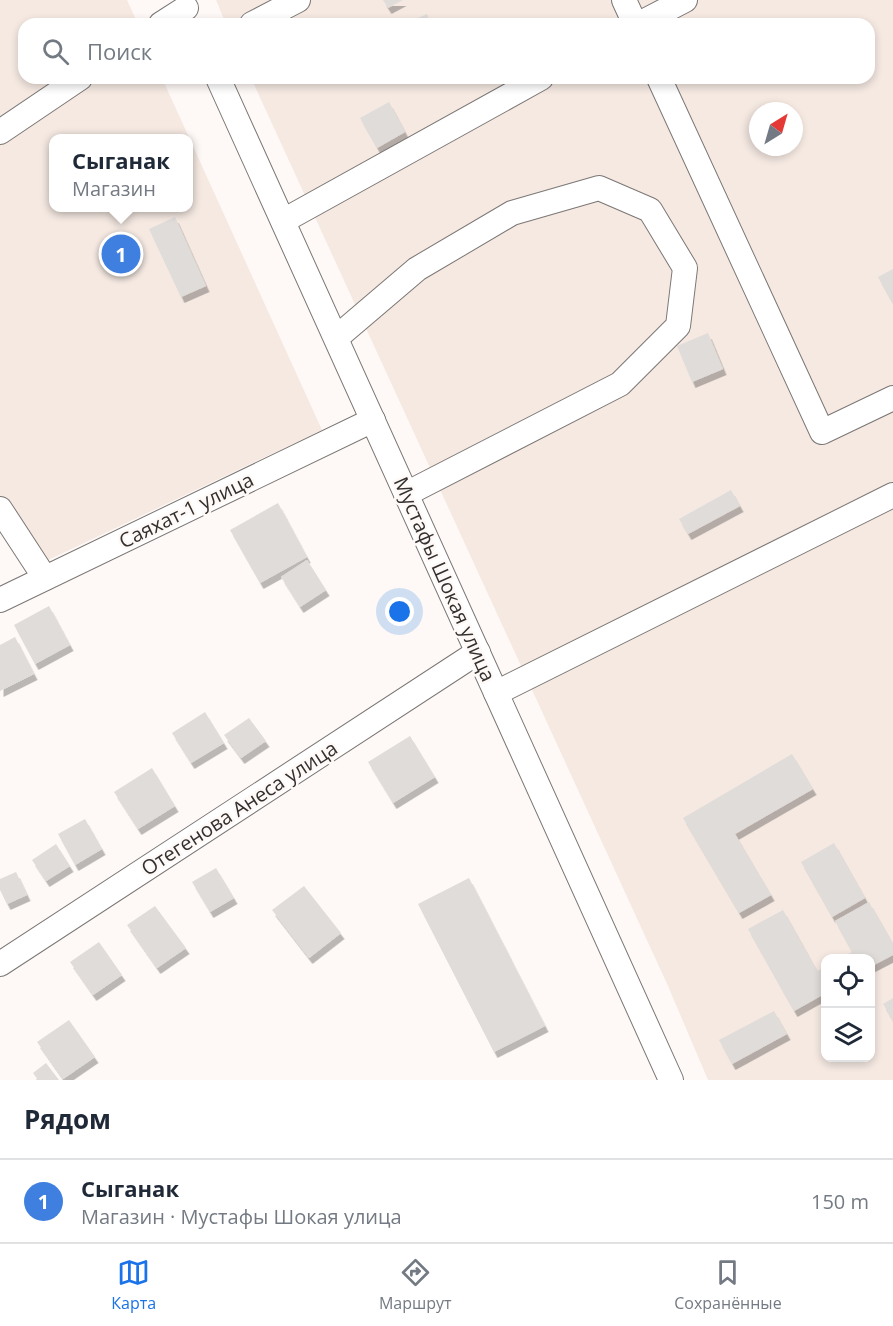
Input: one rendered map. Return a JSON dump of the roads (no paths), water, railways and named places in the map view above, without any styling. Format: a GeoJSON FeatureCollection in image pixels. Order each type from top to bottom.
{"type":"FeatureCollection","features":[{"type":"Feature","properties":{"kind":"street"},"geometry":{"type":"LineString","coordinates":[[264,18],[298,0]]}},
{"type":"Feature","properties":{"kind":"street"},"geometry":{"type":"LineString","coordinates":[[624,0],[634,18]]}},
{"type":"Feature","properties":{"kind":"street"},"geometry":{"type":"LineString","coordinates":[[649,18],[685,0]]}},
{"type":"Feature","properties":{"kind":"street"},"geometry":{"type":"LineString","coordinates":[[172,18],[187,10]]}},
{"type":"Feature","properties":{"kind":"street"},"geometry":{"type":"LineString","coordinates":[[0,132],[71,84]]}},
{"type":"Feature","properties":{"kind":"street","name":"Мустафы Шокая улица"},"geometry":{"type":"LineString","coordinates":[[221,84],[671,1080]]}},
{"type":"Feature","properties":{"kind":"street"},"geometry":{"type":"LineString","coordinates":[[283,221],[530,84]]}},
{"type":"Feature","properties":{"kind":"street"},"geometry":{"type":"LineString","coordinates":[[662,84],[822,432],[893,398]]}},
{"type":"Feature","properties":{"kind":"street"},"geometry":{"type":"LineString","coordinates":[[336,338],[417,269],[512,213],[599,188],[650,210],[685,268],[678,326],[620,384],[406,494]]}},
{"type":"Feature","properties":{"kind":"street","name":"Саяхат-1 улица"},"geometry":{"type":"LineString","coordinates":[[0,600],[373,420]]}},
{"type":"Feature","properties":{"kind":"street"},"geometry":{"type":"LineString","coordinates":[[496,693],[893,495]]}},
{"type":"Feature","properties":{"kind":"street"},"geometry":{"type":"LineString","coordinates":[[0,509],[45,578]]}},
{"type":"Feature","properties":{"kind":"street","name":"Отегенова Анеса улица"},"geometry":{"type":"LineString","coordinates":[[0,964],[478,652]]}},
{"type":"Feature","properties":{"kind":"place","name":"Сыганак"},"geometry":{"type":"Point","coordinates":[121,254]}}]}
